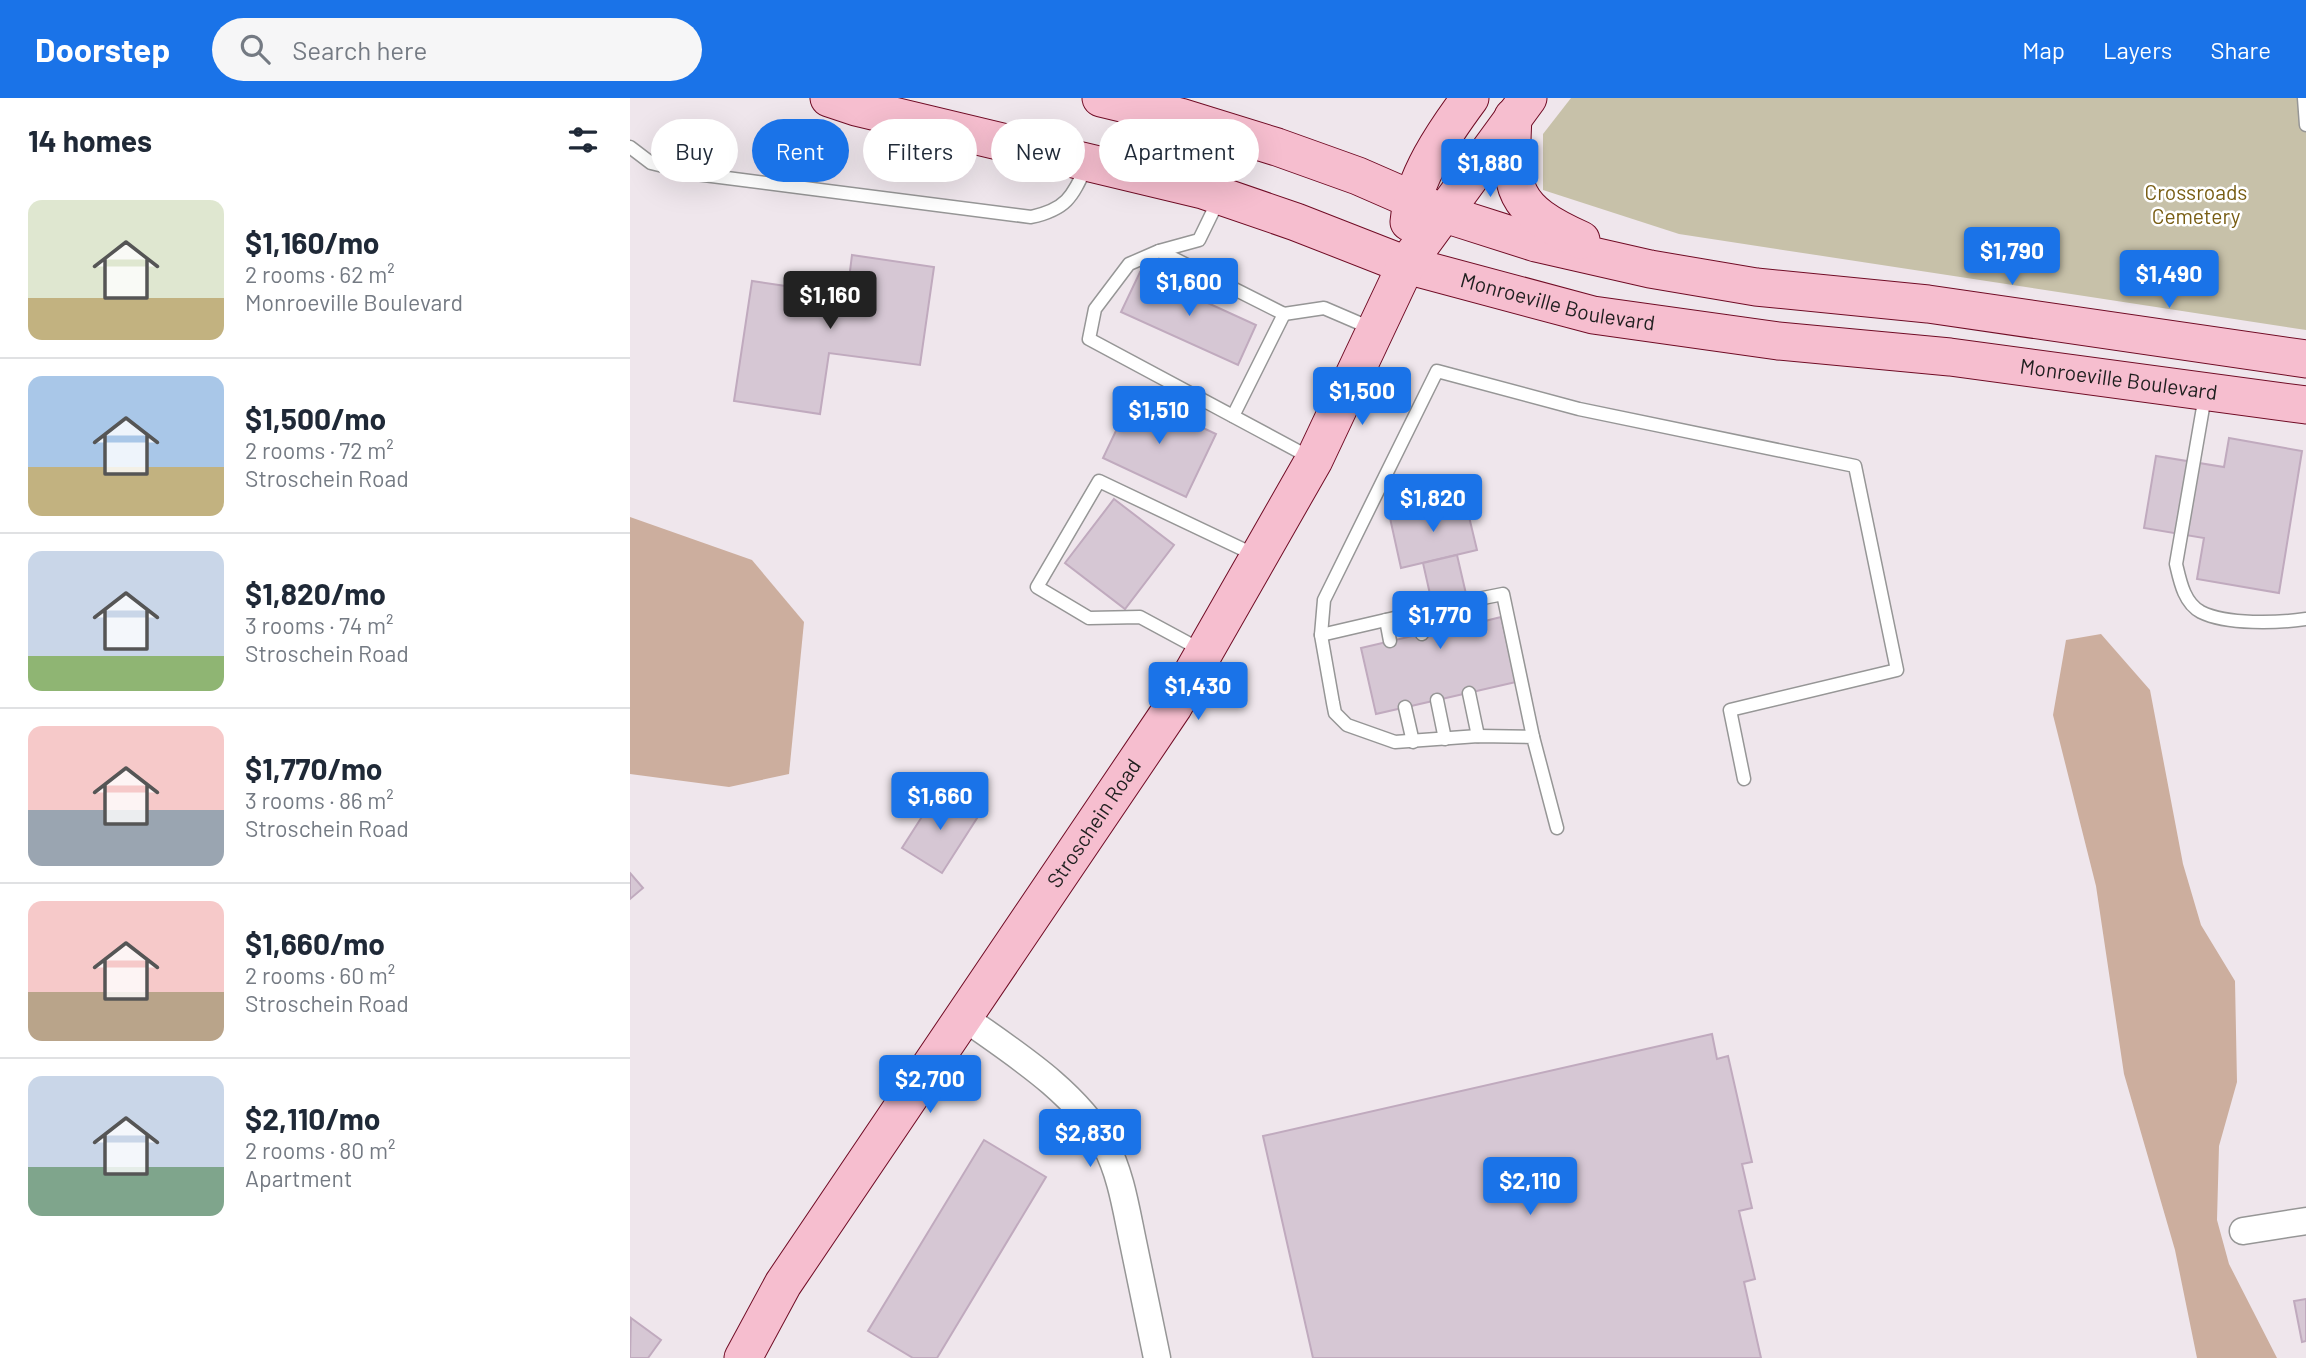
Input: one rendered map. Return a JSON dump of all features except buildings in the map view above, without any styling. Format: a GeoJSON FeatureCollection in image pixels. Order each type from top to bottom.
{"type":"FeatureCollection","features":[{"type":"Feature","properties":{"kind":"main road","name":"Monroeville Boulevard"},"geometry":{"type":"LineString","coordinates":[[829,98],[870,111],[1088,162],[1220,197],[1296,222],[1406,265],[1593,315],[1654,325],[1957,358],[2306,405]]}},
{"type":"Feature","properties":{"kind":"main road"},"geometry":{"type":"LineString","coordinates":[[1101,98],[1180,117],[1277,147],[1358,176],[1445,214],[1536,243],[1650,269],[1756,287],[1928,304],[2306,359]]}},
{"type":"Feature","properties":{"kind":"main road","name":"Stroschein Road"},"geometry":{"type":"LineString","coordinates":[[1406,265],[1411,200],[1449,126],[1470,98]]}},
{"type":"Feature","properties":{"kind":"main road"},"geometry":{"type":"LineString","coordinates":[[1521,107],[1514,180],[1529,211],[1550,226],[1650,269]]}},
{"type":"Feature","properties":{"kind":"main road","name":"Stroschein Road"},"geometry":{"type":"LineString","coordinates":[[743,1358],[783,1284],[1148,745],[1314,460],[1406,265],[1521,107]]}},
{"type":"Feature","properties":{"kind":"street"},"geometry":{"type":"LineString","coordinates":[[962,1016],[1026,1062],[1066,1096],[1104,1143],[1116,1168],[1125,1200],[1157,1358]]}},
{"type":"Feature","properties":{"kind":"street"},"geometry":{"type":"LineString","coordinates":[[2243,1231],[2306,1221]]}},
{"type":"Feature","properties":{"kind":"lane"},"geometry":{"type":"LineString","coordinates":[[2304,98],[2306,125]]}},
{"type":"Feature","properties":{"kind":"lane"},"geometry":{"type":"LineString","coordinates":[[630,147],[651,163],[696,174],[1031,217],[1054,212],[1072,196],[1088,162]]}},
{"type":"Feature","properties":{"kind":"lane"},"geometry":{"type":"LineString","coordinates":[[1220,197],[1199,240],[1159,251],[1129,264],[1094,309],[1090,339],[1314,460]]}},
{"type":"Feature","properties":{"kind":"lane"},"geometry":{"type":"LineString","coordinates":[[1159,251],[1284,314],[1324,308],[1375,331]]}},
{"type":"Feature","properties":{"kind":"lane"},"geometry":{"type":"LineString","coordinates":[[1233,416],[1284,314]]}},
{"type":"Feature","properties":{"kind":"lane"},"geometry":{"type":"LineString","coordinates":[[1533,737],[1478,736],[1395,742],[1347,725],[1335,713],[1321,635],[1324,600],[1437,371],[1579,409],[1855,466],[1897,670],[1730,710],[1744,779]]}},
{"type":"Feature","properties":{"kind":"lane"},"geometry":{"type":"LineString","coordinates":[[2205,392],[2176,564],[2180,583],[2188,598],[2201,611],[2247,622],[2306,619]]}},
{"type":"Feature","properties":{"kind":"lane"},"geometry":{"type":"LineString","coordinates":[[1204,652],[1140,617],[1089,618],[1037,587],[1098,481],[1258,557]]}},
{"type":"Feature","properties":{"kind":"lane"},"geometry":{"type":"LineString","coordinates":[[1468,601],[1503,594],[1533,737],[1557,828]]}},
{"type":"Feature","properties":{"kind":"lane"},"geometry":{"type":"LineString","coordinates":[[1321,635],[1433,609]]}},
{"type":"Feature","properties":{"kind":"lane"},"geometry":{"type":"LineString","coordinates":[[1418,614],[1422,634]]}},
{"type":"Feature","properties":{"kind":"lane"},"geometry":{"type":"LineString","coordinates":[[1386,620],[1390,641]]}},
{"type":"Feature","properties":{"kind":"lane"},"geometry":{"type":"LineString","coordinates":[[1469,693],[1478,736]]}},
{"type":"Feature","properties":{"kind":"lane"},"geometry":{"type":"LineString","coordinates":[[1437,700],[1446,739]]}},
{"type":"Feature","properties":{"kind":"lane"},"geometry":{"type":"LineString","coordinates":[[1405,707],[1413,742]]}},
{"type":"Feature","properties":{"kind":"shaded area"},"geometry":{"type":"Polygon","coordinates":[[[630,517],[752,560],[804,622],[789,774],[729,787],[630,774],[630,517]]]}},
{"type":"Feature","properties":{"kind":"shaded area"},"geometry":{"type":"Polygon","coordinates":[[[2101,634],[2150,690],[2183,864],[2201,925],[2235,981],[2237,1082],[2219,1146],[2217,1220],[2229,1264],[2277,1358],[2197,1358],[2175,1250],[2124,1074],[2096,886],[2053,715],[2066,640],[2101,634]]]}},
{"type":"Feature","properties":{"kind":"green space","name":"Crossroads Cemetery"},"geometry":{"type":"Polygon","coordinates":[[[1571,98],[2306,98],[2306,330],[1679,234],[1543,190],[1543,134],[1571,98]]]}}]}
